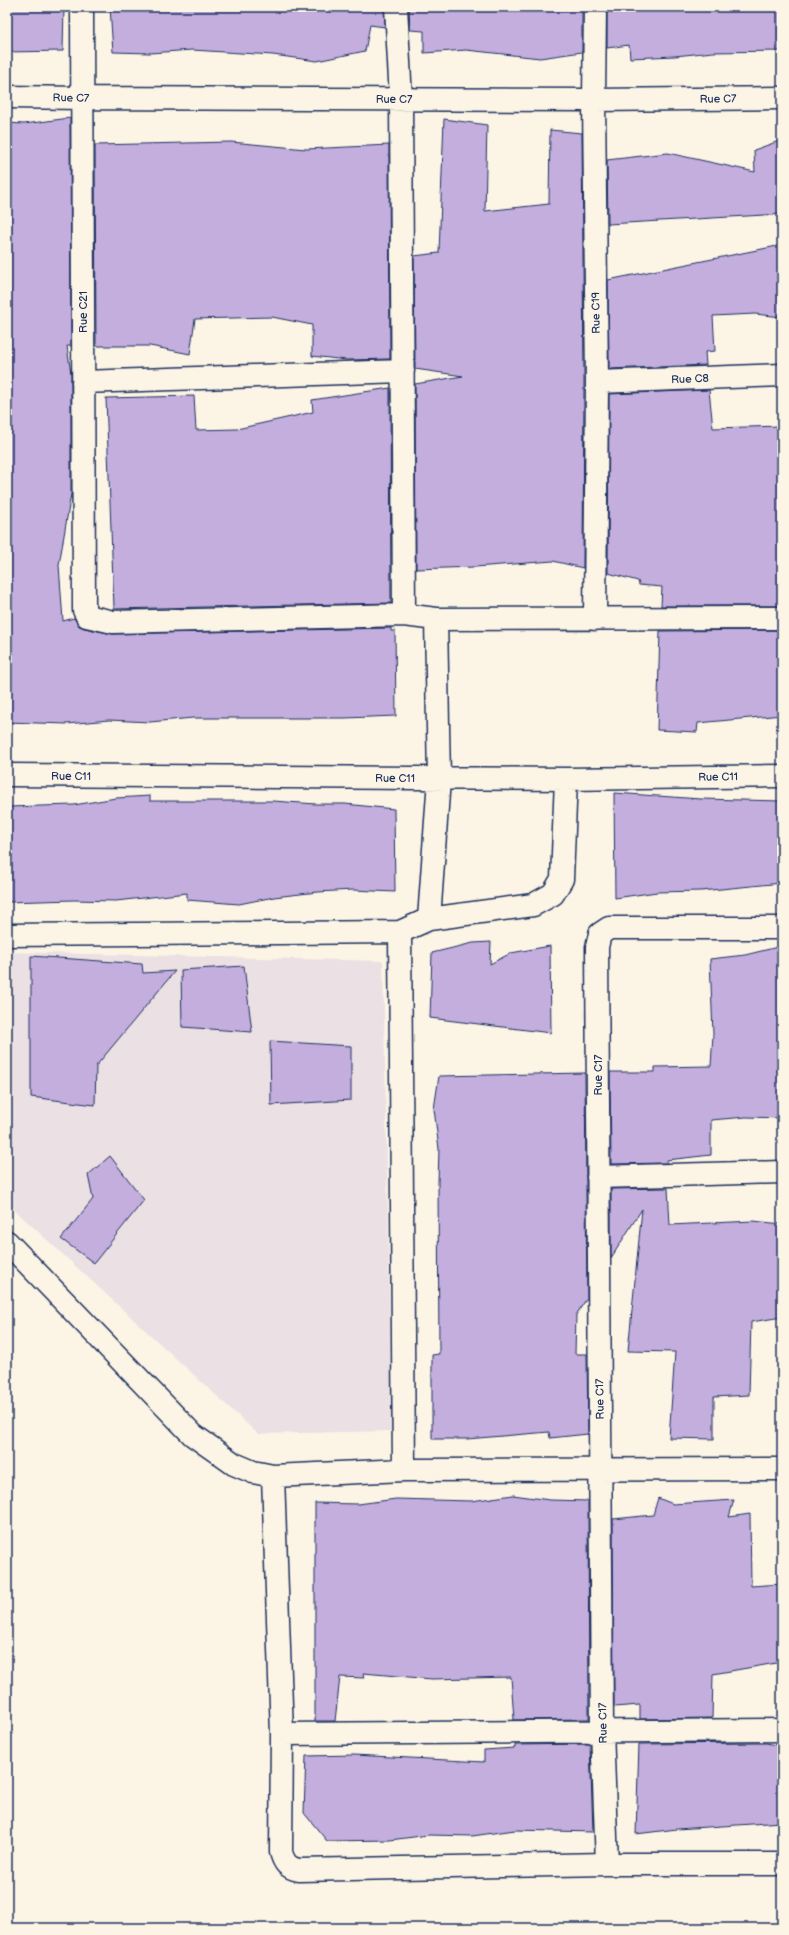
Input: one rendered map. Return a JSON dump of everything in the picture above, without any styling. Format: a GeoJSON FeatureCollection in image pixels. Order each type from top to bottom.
{"type":"FeatureCollection","features":[{"type":"Feature","properties":{"kind":"street","name":"Rue C21"},"geometry":{"type":"LineString","coordinates":[[82,7],[84,610],[87,616],[113,622],[404,615]]}},
{"type":"Feature","properties":{"kind":"street"},"geometry":{"type":"LineString","coordinates":[[396,7],[401,99],[404,615],[436,619],[782,618]]}},
{"type":"Feature","properties":{"kind":"street","name":"Rue C19"},"geometry":{"type":"LineString","coordinates":[[595,7],[594,100],[597,382],[595,619]]}},
{"type":"Feature","properties":{"kind":"street","name":"Rue C7"},"geometry":{"type":"LineString","coordinates":[[7,97],[594,100],[782,98]]}},
{"type":"Feature","properties":{"kind":"street"},"geometry":{"type":"LineString","coordinates":[[83,382],[403,372]]}},
{"type":"Feature","properties":{"kind":"street","name":"Rue C8"},"geometry":{"type":"LineString","coordinates":[[597,382],[782,376]]}},
{"type":"Feature","properties":{"kind":"street"},"geometry":{"type":"LineString","coordinates":[[429,919],[439,779],[436,619]]}},
{"type":"Feature","properties":{"kind":"street","name":"Rue C11"},"geometry":{"type":"LineString","coordinates":[[7,775],[439,779],[782,776]]}},
{"type":"Feature","properties":{"kind":"street"},"geometry":{"type":"LineString","coordinates":[[7,935],[400,932],[429,919],[533,906],[553,894],[562,879],[566,779]]}},
{"type":"Feature","properties":{"kind":"street","name":"Rue C17"},"geometry":{"type":"LineString","coordinates":[[607,1864],[602,1730],[597,947],[600,934],[609,928],[782,928]]}},
{"type":"Feature","properties":{"kind":"street"},"geometry":{"type":"LineString","coordinates":[[400,932],[404,1470]]}},
{"type":"Feature","properties":{"kind":"street"},"geometry":{"type":"LineString","coordinates":[[598,1178],[782,1172]]}},
{"type":"Feature","properties":{"kind":"street"},"geometry":{"type":"LineString","coordinates":[[7,1242],[193,1435],[234,1464],[253,1472],[273,1476],[404,1470],[782,1469]]}},
{"type":"Feature","properties":{"kind":"street"},"geometry":{"type":"LineString","coordinates":[[273,1476],[282,1734],[281,1852],[284,1861],[293,1868],[307,1870],[607,1864],[782,1864]]}},
{"type":"Feature","properties":{"kind":"street"},"geometry":{"type":"LineString","coordinates":[[282,1734],[602,1730],[782,1730]]}},
{"type":"Feature","properties":{"kind":"shaded area"},"geometry":{"type":"Polygon","coordinates":[[[7,952],[383,961],[392,1431],[258,1434],[7,1203],[7,952]]]}},
{"type":"Feature","properties":{"kind":"building"},"geometry":{"type":"Polygon","coordinates":[[[7,7],[64,7],[63,51],[7,52],[7,7]]]}},
{"type":"Feature","properties":{"kind":"building"},"geometry":{"type":"Polygon","coordinates":[[[110,7],[384,7],[385,27],[370,25],[365,51],[317,61],[273,55],[192,50],[150,53],[113,52],[110,7]]]}},
{"type":"Feature","properties":{"kind":"building"},"geometry":{"type":"Polygon","coordinates":[[[409,7],[582,7],[582,52],[540,58],[466,50],[424,53],[424,31],[410,30],[409,7]]]}},
{"type":"Feature","properties":{"kind":"building"},"geometry":{"type":"Polygon","coordinates":[[[607,7],[782,7],[782,51],[713,52],[675,56],[630,58],[629,45],[607,48],[607,7]]]}},
{"type":"Feature","properties":{"kind":"building"},"geometry":{"type":"Polygon","coordinates":[[[70,118],[71,346],[67,346],[71,374],[71,494],[59,565],[63,621],[74,618],[79,626],[113,634],[391,628],[391,631],[395,631],[396,716],[345,718],[193,718],[150,722],[109,720],[67,724],[7,722],[7,123],[24,124],[70,118]]]}},
{"type":"Feature","properties":{"kind":"building"},"geometry":{"type":"Polygon","coordinates":[[[444,119],[487,125],[485,211],[549,204],[550,130],[582,133],[584,382],[583,568],[553,561],[475,567],[416,569],[415,384],[463,376],[415,369],[414,256],[439,253],[444,119]]]}},
{"type":"Feature","properties":{"kind":"building"},"geometry":{"type":"Polygon","coordinates":[[[782,140],[782,214],[608,224],[607,160],[668,153],[755,172],[754,150],[782,140]]]}},
{"type":"Feature","properties":{"kind":"building"},"geometry":{"type":"Polygon","coordinates":[[[231,142],[306,149],[389,145],[390,359],[346,360],[312,356],[312,325],[272,317],[195,319],[190,354],[150,346],[96,346],[95,145],[231,142]]]}},
{"type":"Feature","properties":{"kind":"building"},"geometry":{"type":"Polygon","coordinates":[[[782,245],[782,317],[755,314],[713,316],[715,351],[705,352],[706,365],[609,369],[608,280],[782,245]]]}},
{"type":"Feature","properties":{"kind":"building"},"geometry":{"type":"Polygon","coordinates":[[[390,388],[391,603],[112,609],[114,608],[106,398],[194,396],[196,430],[237,429],[313,412],[312,400],[390,388]]]}},
{"type":"Feature","properties":{"kind":"building"},"geometry":{"type":"Polygon","coordinates":[[[709,390],[713,428],[782,426],[782,606],[661,606],[662,587],[639,585],[638,581],[608,573],[609,394],[709,390]]]}},
{"type":"Feature","properties":{"kind":"building"},"geometry":{"type":"Polygon","coordinates":[[[782,630],[782,715],[698,723],[697,732],[657,730],[660,631],[782,630]]]}},
{"type":"Feature","properties":{"kind":"building"},"geometry":{"type":"Polygon","coordinates":[[[614,793],[701,799],[782,801],[782,883],[701,891],[657,892],[615,898],[614,793]]]}},
{"type":"Feature","properties":{"kind":"building"},"geometry":{"type":"Polygon","coordinates":[[[150,796],[150,801],[273,801],[316,804],[345,804],[394,809],[395,892],[353,890],[318,892],[274,897],[239,904],[187,900],[187,893],[116,901],[74,900],[7,902],[7,807],[74,805],[116,798],[150,796]]]}},
{"type":"Feature","properties":{"kind":"building"},"geometry":{"type":"Polygon","coordinates":[[[491,942],[490,964],[511,953],[550,946],[551,1033],[430,1018],[432,953],[473,943],[491,942]]]}},
{"type":"Feature","properties":{"kind":"building"},"geometry":{"type":"Polygon","coordinates":[[[782,946],[782,1118],[746,1117],[711,1120],[711,1155],[667,1160],[667,1163],[611,1164],[610,1072],[655,1072],[655,1067],[711,1066],[713,1034],[710,959],[745,955],[782,946]]]}},
{"type":"Feature","properties":{"kind":"building"},"geometry":{"type":"Polygon","coordinates":[[[31,956],[142,964],[143,973],[175,971],[96,1066],[95,1105],[31,1097],[31,956]]]}},
{"type":"Feature","properties":{"kind":"building"},"geometry":{"type":"Polygon","coordinates":[[[244,966],[252,1032],[182,1027],[181,970],[244,966]]]}},
{"type":"Feature","properties":{"kind":"building"},"geometry":{"type":"Polygon","coordinates":[[[270,1041],[351,1046],[351,1100],[271,1105],[270,1041]]]}},
{"type":"Feature","properties":{"kind":"building"},"geometry":{"type":"Polygon","coordinates":[[[585,1073],[587,1298],[576,1315],[575,1354],[587,1354],[588,1434],[550,1438],[549,1432],[467,1439],[432,1439],[432,1355],[439,1354],[439,1149],[434,1109],[439,1076],[585,1073]]]}},
{"type":"Feature","properties":{"kind":"building"},"geometry":{"type":"Polygon","coordinates":[[[110,1156],[144,1200],[94,1263],[61,1239],[93,1199],[88,1175],[110,1156]]]}},
{"type":"Feature","properties":{"kind":"building"},"geometry":{"type":"Polygon","coordinates":[[[668,1188],[670,1225],[753,1221],[782,1224],[782,1317],[751,1322],[749,1395],[714,1397],[714,1439],[669,1438],[675,1352],[628,1351],[642,1209],[611,1258],[611,1189],[668,1188]]]}},
{"type":"Feature","properties":{"kind":"building"},"geometry":{"type":"Polygon","coordinates":[[[513,1495],[550,1500],[588,1501],[589,1719],[514,1720],[511,1677],[432,1679],[363,1673],[364,1678],[340,1677],[335,1721],[315,1721],[315,1503],[358,1504],[396,1499],[471,1501],[513,1495]]]}},
{"type":"Feature","properties":{"kind":"building"},"geometry":{"type":"Polygon","coordinates":[[[658,1498],[673,1504],[734,1500],[729,1517],[750,1514],[751,1586],[782,1584],[782,1662],[713,1674],[712,1718],[640,1719],[640,1705],[614,1707],[613,1519],[653,1515],[658,1498]]]}},
{"type":"Feature","properties":{"kind":"building"},"geometry":{"type":"Polygon","coordinates":[[[766,1743],[782,1746],[782,1822],[677,1829],[636,1834],[639,1744],[766,1743]]]}},
{"type":"Feature","properties":{"kind":"building"},"geometry":{"type":"Polygon","coordinates":[[[590,1744],[593,1832],[515,1830],[472,1836],[429,1835],[390,1840],[327,1841],[304,1813],[306,1756],[354,1755],[484,1762],[484,1750],[515,1748],[515,1745],[590,1744]]]}}]}
